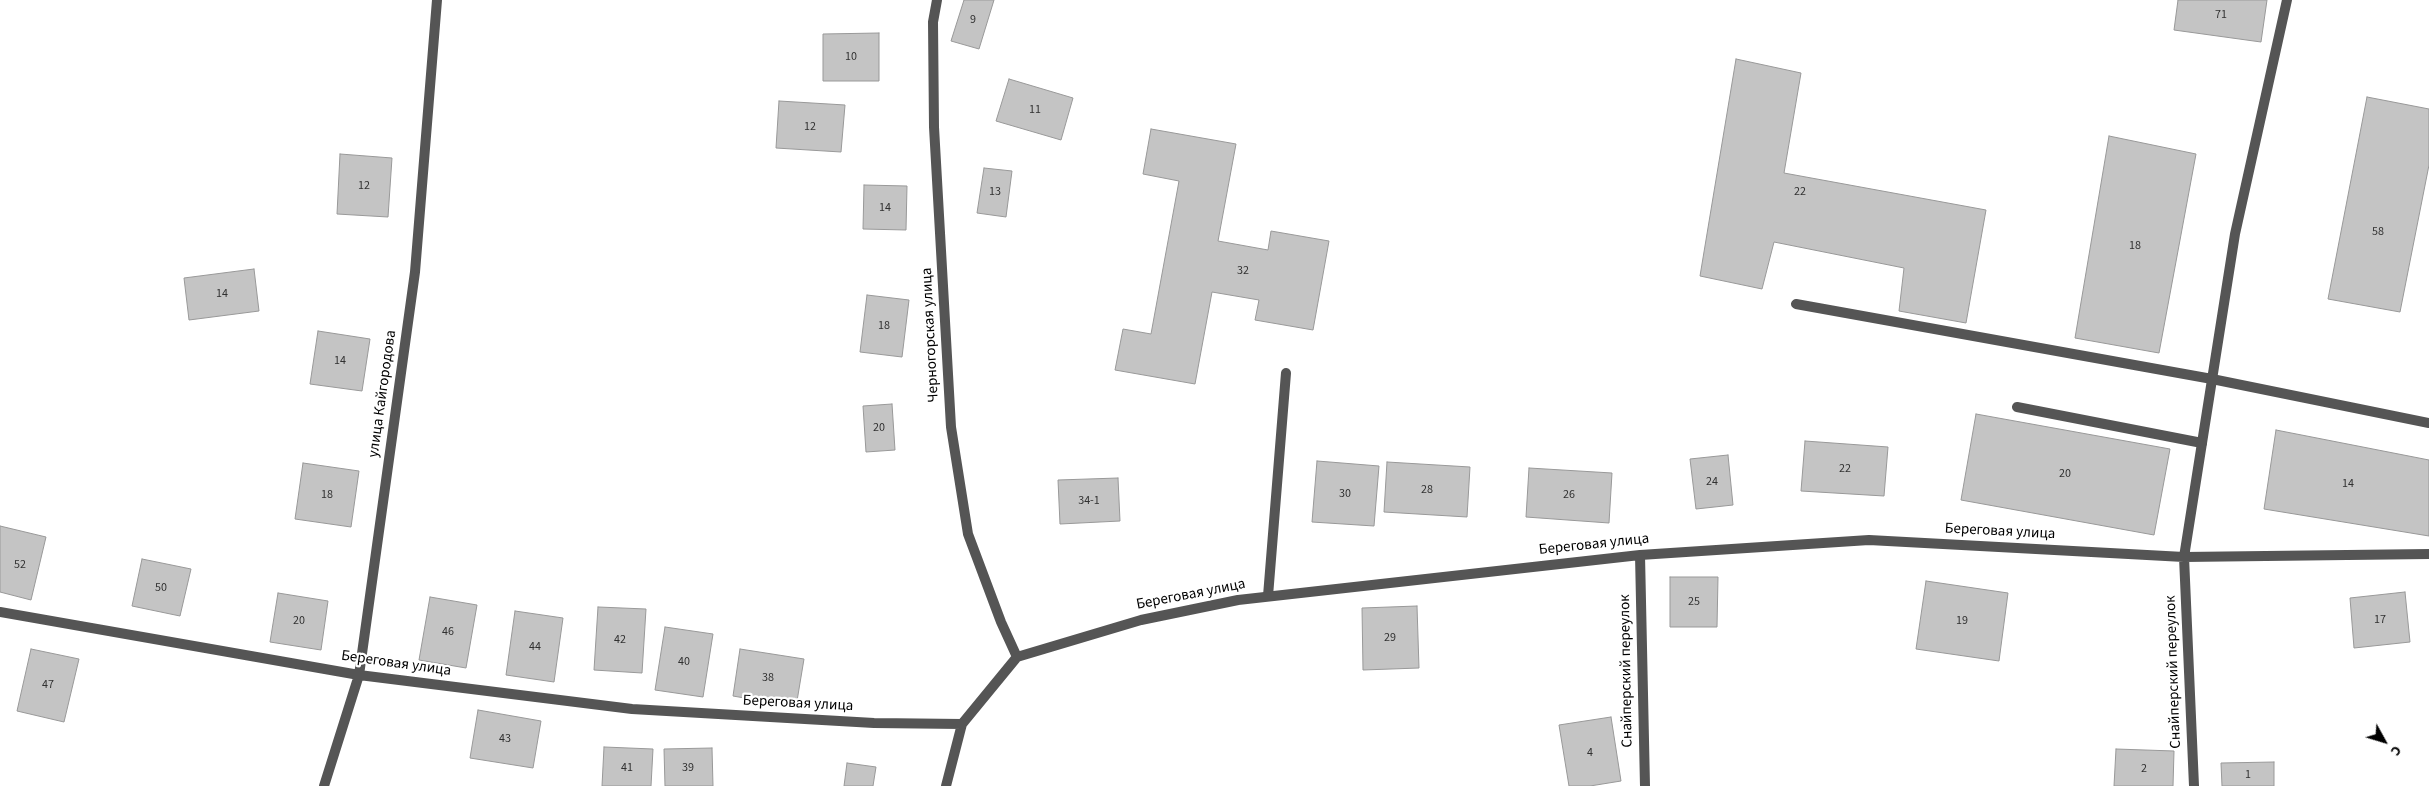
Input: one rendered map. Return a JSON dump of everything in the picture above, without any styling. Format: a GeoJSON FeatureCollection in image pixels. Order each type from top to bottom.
{"type":"FeatureCollection","features":[{"type":"Feature","properties":{"kind":"street","name":"улица Кайгородова"},"geometry":{"type":"LineString","coordinates":[[324,786],[359,675],[415,272],[437,0]]}},
{"type":"Feature","properties":{"kind":"street","name":"Черногорская улица"},"geometry":{"type":"LineString","coordinates":[[937,0],[934,22],[934,127],[951,427],[968,534],[1001,622],[1017,657]]}},
{"type":"Feature","properties":{"kind":"street","name":"Снайперский переулок"},"geometry":{"type":"LineString","coordinates":[[2194,786],[2184,557],[2235,234],[2288,0]]}},
{"type":"Feature","properties":{"kind":"street"},"geometry":{"type":"LineString","coordinates":[[1796,304],[2212,379],[2429,422]]}},
{"type":"Feature","properties":{"kind":"street"},"geometry":{"type":"LineString","coordinates":[[1268,596],[1286,373]]}},
{"type":"Feature","properties":{"kind":"street"},"geometry":{"type":"LineString","coordinates":[[2017,407],[2202,443]]}},
{"type":"Feature","properties":{"kind":"street","name":"Береговая улица"},"geometry":{"type":"LineString","coordinates":[[1017,657],[1141,620],[1238,600],[1640,555],[1869,540],[2184,557],[2429,554]]}},
{"type":"Feature","properties":{"kind":"street","name":"Снайперский переулок"},"geometry":{"type":"LineString","coordinates":[[1640,555],[1645,786]]}},
{"type":"Feature","properties":{"kind":"street","name":"Береговая улица"},"geometry":{"type":"LineString","coordinates":[[0,612],[359,675],[632,710],[874,723],[962,724]]}},
{"type":"Feature","properties":{"kind":"street"},"geometry":{"type":"LineString","coordinates":[[946,786],[962,724],[1017,657]]}},
{"type":"Feature","properties":{"kind":"building"},"geometry":{"type":"Polygon","coordinates":[[[964,0],[994,0],[979,49],[951,41],[964,0]]]}},
{"type":"Feature","properties":{"kind":"building"},"geometry":{"type":"Polygon","coordinates":[[[2178,0],[2267,0],[2261,42],[2174,30],[2178,0]]]}},
{"type":"Feature","properties":{"kind":"building"},"geometry":{"type":"Polygon","coordinates":[[[879,33],[879,81],[823,81],[823,34],[879,33]]]}},
{"type":"Feature","properties":{"kind":"building"},"geometry":{"type":"Polygon","coordinates":[[[1736,59],[1801,73],[1784,173],[1986,210],[1966,323],[1899,311],[1904,268],[1774,242],[1762,289],[1700,276],[1736,59]]]}},
{"type":"Feature","properties":{"kind":"building"},"geometry":{"type":"Polygon","coordinates":[[[1009,79],[1073,98],[1061,140],[996,121],[1009,79]]]}},
{"type":"Feature","properties":{"kind":"building"},"geometry":{"type":"Polygon","coordinates":[[[2367,97],[2429,109],[2429,165],[2400,312],[2328,299],[2367,97]]]}},
{"type":"Feature","properties":{"kind":"building"},"geometry":{"type":"Polygon","coordinates":[[[779,101],[845,105],[841,152],[776,148],[779,101]]]}},
{"type":"Feature","properties":{"kind":"building"},"geometry":{"type":"Polygon","coordinates":[[[1151,129],[1236,144],[1218,241],[1268,250],[1271,231],[1329,241],[1313,330],[1255,320],[1259,300],[1212,292],[1195,384],[1115,370],[1123,329],[1151,334],[1179,181],[1143,174],[1151,129]]]}},
{"type":"Feature","properties":{"kind":"building"},"geometry":{"type":"Polygon","coordinates":[[[2109,136],[2196,154],[2159,353],[2075,338],[2109,136]]]}},
{"type":"Feature","properties":{"kind":"building"},"geometry":{"type":"Polygon","coordinates":[[[340,154],[392,158],[388,217],[337,214],[340,154]]]}},
{"type":"Feature","properties":{"kind":"building"},"geometry":{"type":"Polygon","coordinates":[[[984,168],[1012,171],[1006,217],[977,213],[984,168]]]}},
{"type":"Feature","properties":{"kind":"building"},"geometry":{"type":"Polygon","coordinates":[[[864,185],[907,186],[906,230],[863,229],[864,185]]]}},
{"type":"Feature","properties":{"kind":"building"},"geometry":{"type":"Polygon","coordinates":[[[254,269],[259,311],[189,320],[184,278],[254,269]]]}},
{"type":"Feature","properties":{"kind":"building"},"geometry":{"type":"Polygon","coordinates":[[[867,295],[909,300],[902,357],[860,352],[867,295]]]}},
{"type":"Feature","properties":{"kind":"building"},"geometry":{"type":"Polygon","coordinates":[[[318,331],[370,339],[362,391],[310,384],[318,331]]]}},
{"type":"Feature","properties":{"kind":"building"},"geometry":{"type":"Polygon","coordinates":[[[892,404],[895,450],[866,452],[863,406],[892,404]]]}},
{"type":"Feature","properties":{"kind":"building"},"geometry":{"type":"Polygon","coordinates":[[[1976,414],[2170,449],[2154,535],[1961,500],[1976,414]]]}},
{"type":"Feature","properties":{"kind":"building"},"geometry":{"type":"Polygon","coordinates":[[[2276,430],[2429,460],[2429,536],[2264,509],[2276,430]]]}},
{"type":"Feature","properties":{"kind":"building"},"geometry":{"type":"Polygon","coordinates":[[[1805,441],[1888,447],[1884,496],[1801,491],[1805,441]]]}},
{"type":"Feature","properties":{"kind":"building"},"geometry":{"type":"Polygon","coordinates":[[[1728,455],[1733,505],[1696,509],[1690,459],[1728,455]]]}},
{"type":"Feature","properties":{"kind":"building"},"geometry":{"type":"Polygon","coordinates":[[[1317,461],[1379,466],[1374,526],[1312,522],[1317,461]]]}},
{"type":"Feature","properties":{"kind":"building"},"geometry":{"type":"Polygon","coordinates":[[[1387,462],[1470,467],[1467,517],[1384,512],[1387,462]]]}},
{"type":"Feature","properties":{"kind":"building"},"geometry":{"type":"Polygon","coordinates":[[[303,463],[359,471],[351,527],[295,519],[303,463]]]}},
{"type":"Feature","properties":{"kind":"building"},"geometry":{"type":"Polygon","coordinates":[[[1529,468],[1612,473],[1609,523],[1526,517],[1529,468]]]}},
{"type":"Feature","properties":{"kind":"building"},"geometry":{"type":"Polygon","coordinates":[[[1118,478],[1120,521],[1060,524],[1058,480],[1118,478]]]}},
{"type":"Feature","properties":{"kind":"building"},"geometry":{"type":"Polygon","coordinates":[[[0,526],[46,537],[31,600],[0,592],[0,526]]]}},
{"type":"Feature","properties":{"kind":"building"},"geometry":{"type":"Polygon","coordinates":[[[142,559],[191,569],[180,616],[132,606],[142,559]]]}},
{"type":"Feature","properties":{"kind":"building"},"geometry":{"type":"Polygon","coordinates":[[[1670,577],[1718,577],[1717,627],[1670,627],[1670,577]]]}},
{"type":"Feature","properties":{"kind":"building"},"geometry":{"type":"Polygon","coordinates":[[[1926,581],[2008,593],[1999,661],[1916,649],[1926,581]]]}},
{"type":"Feature","properties":{"kind":"building"},"geometry":{"type":"Polygon","coordinates":[[[2405,592],[2410,642],[2354,648],[2350,598],[2405,592]]]}},
{"type":"Feature","properties":{"kind":"building"},"geometry":{"type":"Polygon","coordinates":[[[278,593],[328,601],[321,650],[270,642],[278,593]]]}},
{"type":"Feature","properties":{"kind":"building"},"geometry":{"type":"Polygon","coordinates":[[[430,597],[477,605],[466,668],[419,660],[430,597]]]}},
{"type":"Feature","properties":{"kind":"building"},"geometry":{"type":"Polygon","coordinates":[[[1417,606],[1419,668],[1363,670],[1362,608],[1417,606]]]}},
{"type":"Feature","properties":{"kind":"building"},"geometry":{"type":"Polygon","coordinates":[[[598,607],[646,609],[642,673],[594,670],[598,607]]]}},
{"type":"Feature","properties":{"kind":"building"},"geometry":{"type":"Polygon","coordinates":[[[515,611],[563,618],[554,682],[506,675],[515,611]]]}},
{"type":"Feature","properties":{"kind":"building"},"geometry":{"type":"Polygon","coordinates":[[[665,627],[713,634],[703,697],[655,690],[665,627]]]}},
{"type":"Feature","properties":{"kind":"building"},"geometry":{"type":"Polygon","coordinates":[[[31,649],[79,659],[64,722],[17,711],[31,649]]]}},
{"type":"Feature","properties":{"kind":"building"},"geometry":{"type":"Polygon","coordinates":[[[740,649],[804,659],[796,707],[733,696],[740,649]]]}},
{"type":"Feature","properties":{"kind":"building"},"geometry":{"type":"Polygon","coordinates":[[[478,710],[541,721],[533,768],[470,758],[478,710]]]}},
{"type":"Feature","properties":{"kind":"building"},"geometry":{"type":"Polygon","coordinates":[[[1611,717],[1621,781],[1590,786],[1569,786],[1559,725],[1611,717]]]}},
{"type":"Feature","properties":{"kind":"building"},"geometry":{"type":"Polygon","coordinates":[[[604,747],[653,749],[651,786],[602,786],[604,747]]]}},
{"type":"Feature","properties":{"kind":"building"},"geometry":{"type":"Polygon","coordinates":[[[712,748],[713,786],[665,786],[664,749],[712,748]]]}},
{"type":"Feature","properties":{"kind":"building"},"geometry":{"type":"Polygon","coordinates":[[[2116,749],[2174,751],[2173,786],[2114,786],[2116,749]]]}},
{"type":"Feature","properties":{"kind":"building"},"geometry":{"type":"Polygon","coordinates":[[[2274,762],[2274,786],[2222,786],[2221,763],[2274,762]]]}},
{"type":"Feature","properties":{"kind":"building"},"geometry":{"type":"Polygon","coordinates":[[[847,763],[876,767],[873,786],[844,786],[847,763]]]}}]}
